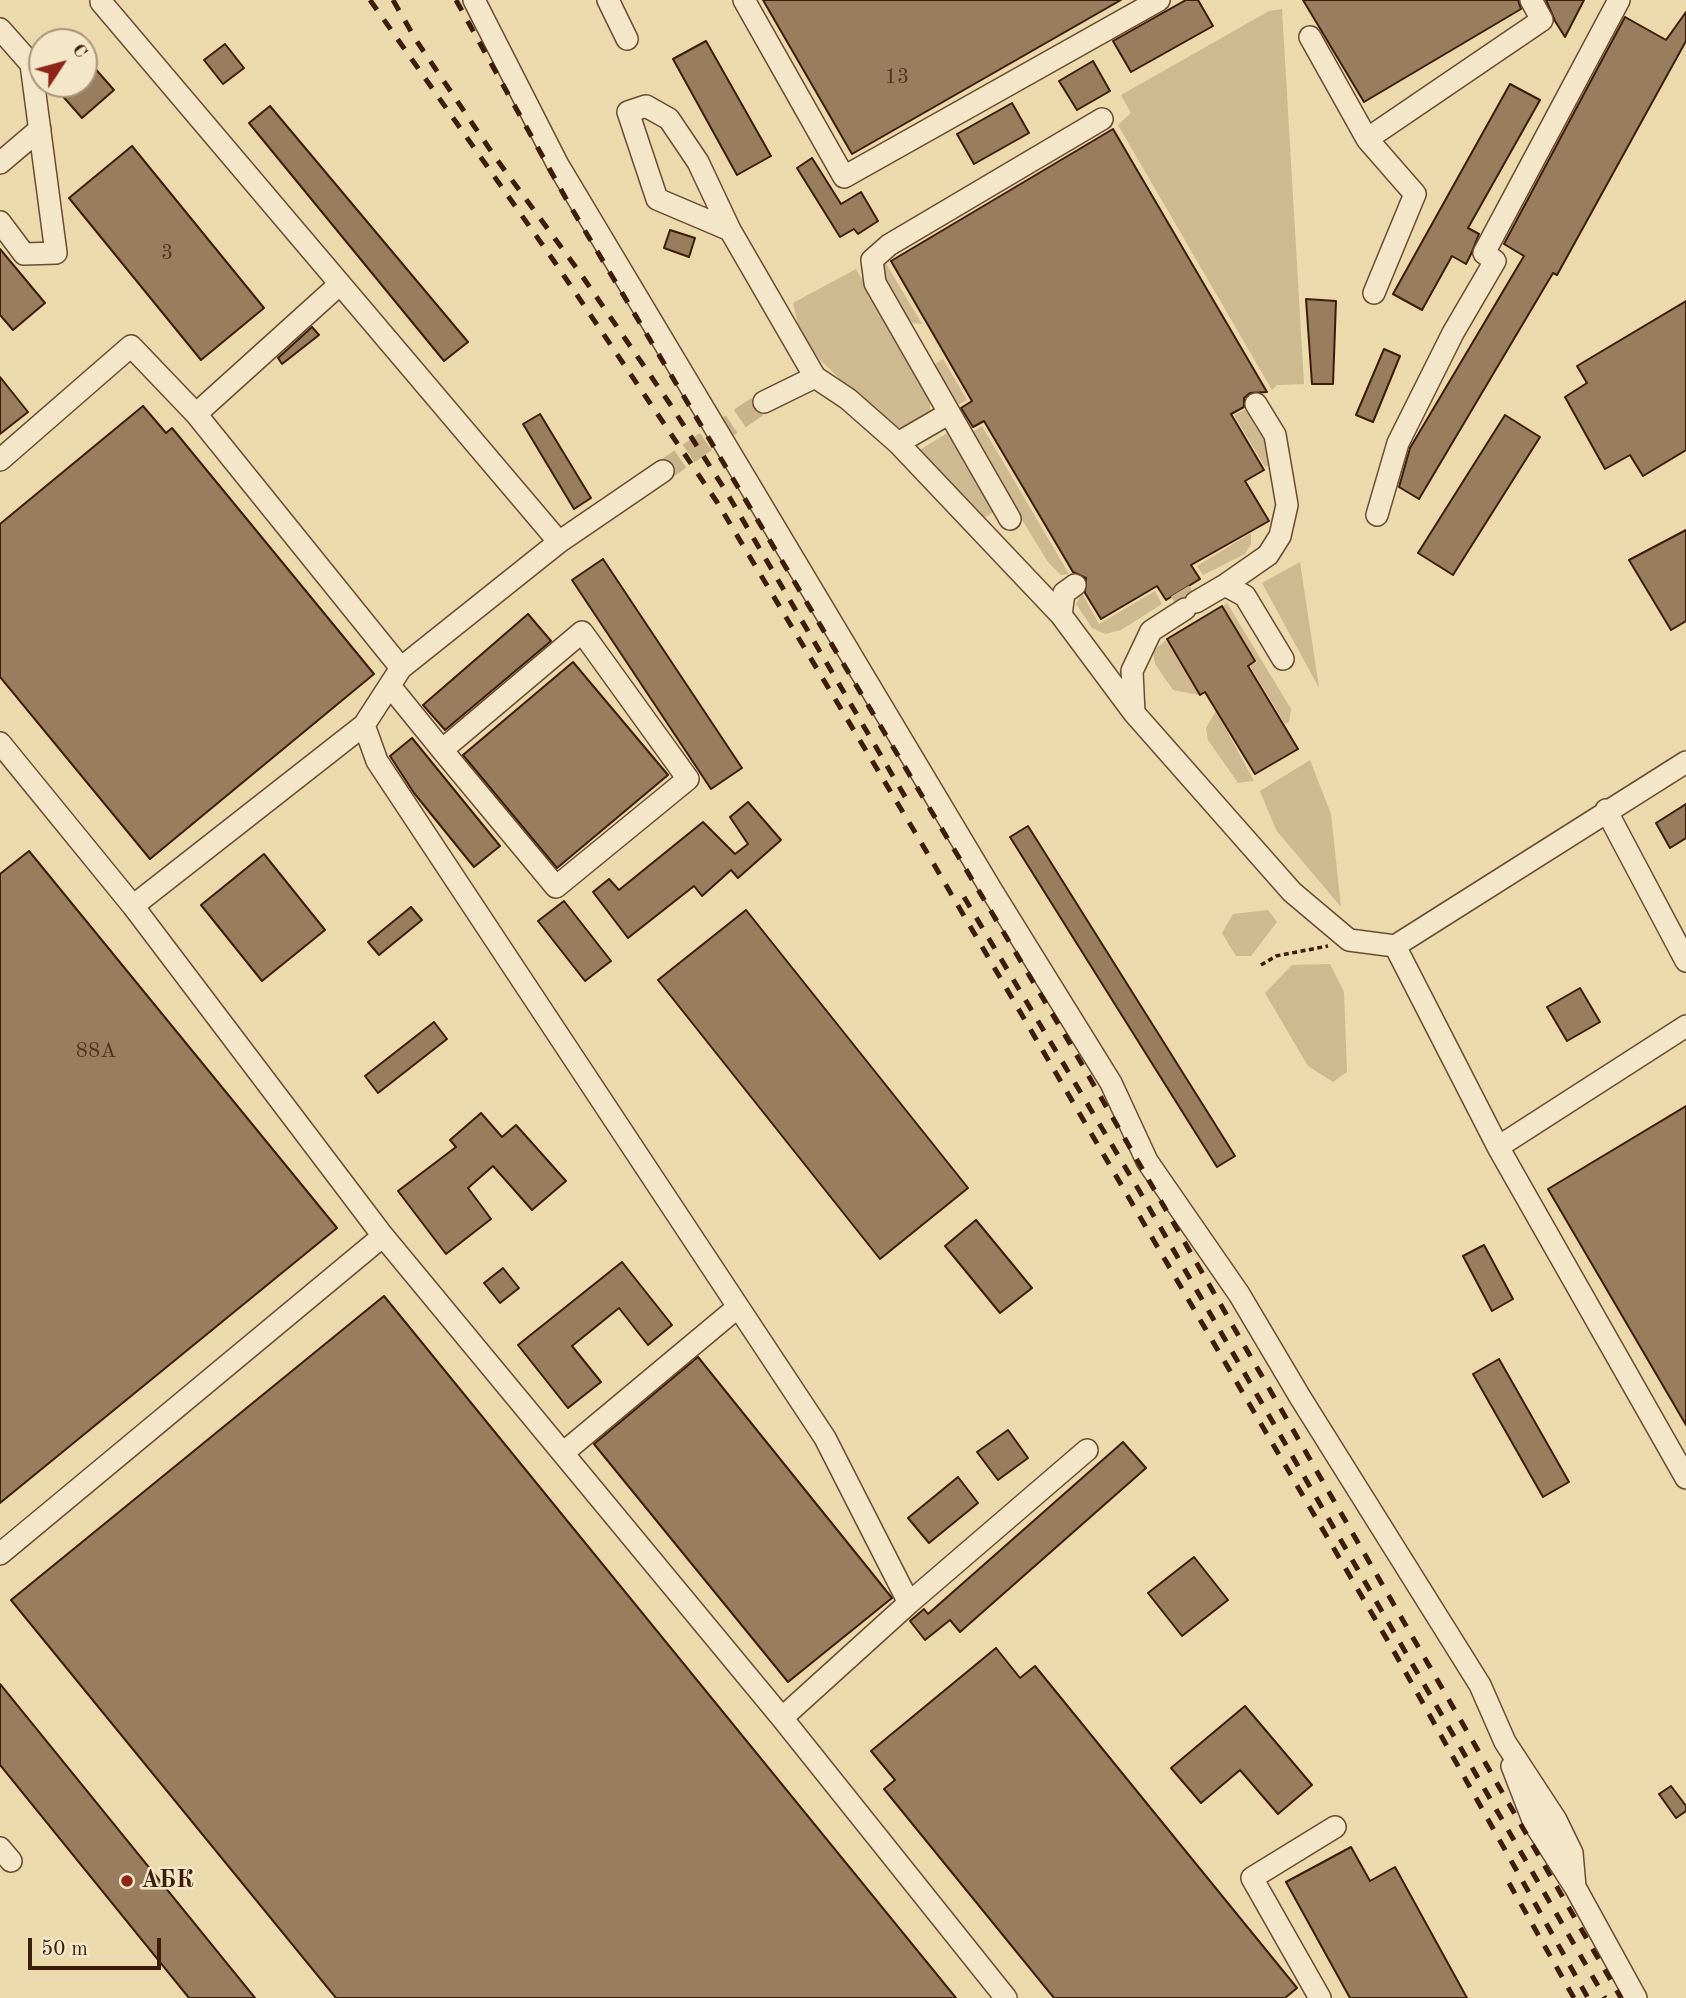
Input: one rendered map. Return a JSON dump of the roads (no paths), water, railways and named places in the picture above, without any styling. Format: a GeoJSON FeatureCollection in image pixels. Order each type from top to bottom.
{"type":"FeatureCollection","features":[{"type":"Feature","properties":{"kind":"lane"},"geometry":{"type":"LineString","coordinates":[[474,0],[558,165],[992,891],[1111,1083],[1147,1161],[1240,1294],[1300,1397],[1480,1685],[1505,1742],[1556,1820],[1572,1853],[1575,1887],[1636,1998]]}},
{"type":"Feature","properties":{"kind":"lane"},"geometry":{"type":"LineString","coordinates":[[608,0],[627,39]]}},
{"type":"Feature","properties":{"kind":"lane"},"geometry":{"type":"LineString","coordinates":[[744,0],[844,177],[1159,0]]}},
{"type":"Feature","properties":{"kind":"lane"},"geometry":{"type":"LineString","coordinates":[[1367,139],[1542,20],[1531,0]]}},
{"type":"Feature","properties":{"kind":"lane"},"geometry":{"type":"LineString","coordinates":[[1377,515],[1398,443],[1453,333],[1494,261],[1484,253],[1619,0]]}},
{"type":"Feature","properties":{"kind":"lane"},"geometry":{"type":"LineString","coordinates":[[101,2],[559,542]]}},
{"type":"Feature","properties":{"kind":"lane"},"geometry":{"type":"LineString","coordinates":[[0,29],[31,64],[56,253],[24,254],[0,222]]}},
{"type":"Feature","properties":{"kind":"lane"},"geometry":{"type":"LineString","coordinates":[[1310,37],[1367,139],[1415,194],[1374,293]]}},
{"type":"Feature","properties":{"kind":"lane"},"geometry":{"type":"LineString","coordinates":[[730,230],[657,199],[628,112],[646,106],[669,119],[698,162],[730,230],[815,377],[849,398],[898,443],[1061,615],[1135,713],[1292,892],[1349,940],[1395,946],[1606,810],[1686,762]]}},
{"type":"Feature","properties":{"kind":"lane"},"geometry":{"type":"LineString","coordinates":[[1010,519],[875,283],[872,260],[889,245],[1102,119]]}},
{"type":"Feature","properties":{"kind":"lane"},"geometry":{"type":"LineString","coordinates":[[0,163],[40,129]]}},
{"type":"Feature","properties":{"kind":"lane"},"geometry":{"type":"LineString","coordinates":[[196,414],[340,284]]}},
{"type":"Feature","properties":{"kind":"lane"},"geometry":{"type":"LineString","coordinates":[[0,460],[131,345],[196,414],[395,677],[442,750],[556,887],[688,779],[582,632],[442,750]]}},
{"type":"Feature","properties":{"kind":"lane"},"geometry":{"type":"LineString","coordinates":[[764,402],[815,377]]}},
{"type":"Feature","properties":{"kind":"lane"},"geometry":{"type":"LineString","coordinates":[[1135,713],[1132,671],[1151,631],[1268,555],[1280,536],[1287,505],[1275,435],[1256,404]]}},
{"type":"Feature","properties":{"kind":"lane"},"geometry":{"type":"LineString","coordinates":[[898,443],[948,414]]}},
{"type":"Feature","properties":{"kind":"lane"},"geometry":{"type":"LineString","coordinates":[[133,906],[364,725],[395,677],[559,542],[663,471]]}},
{"type":"Feature","properties":{"kind":"lane"},"geometry":{"type":"LineString","coordinates":[[1061,615],[1065,593],[1075,585]]}},
{"type":"Feature","properties":{"kind":"lane"},"geometry":{"type":"LineString","coordinates":[[1225,585],[1245,596],[1283,659]]}},
{"type":"Feature","properties":{"kind":"lane"},"geometry":{"type":"LineString","coordinates":[[364,725],[377,761],[825,1438],[909,1603]]}},
{"type":"Feature","properties":{"kind":"lane"},"geometry":{"type":"LineString","coordinates":[[0,743],[133,906],[383,1236],[782,1718],[1006,1998]]}},
{"type":"Feature","properties":{"kind":"lane"},"geometry":{"type":"LineString","coordinates":[[1606,810],[1686,961]]}},
{"type":"Feature","properties":{"kind":"lane"},"geometry":{"type":"LineString","coordinates":[[1395,946],[1498,1147],[1686,1478]]}},
{"type":"Feature","properties":{"kind":"lane"},"geometry":{"type":"LineString","coordinates":[[1498,1147],[1686,1026]]}},
{"type":"Feature","properties":{"kind":"lane"},"geometry":{"type":"LineString","coordinates":[[0,1554],[383,1236]]}},
{"type":"Feature","properties":{"kind":"lane"},"geometry":{"type":"LineString","coordinates":[[563,1452],[738,1307]]}},
{"type":"Feature","properties":{"kind":"lane"},"geometry":{"type":"LineString","coordinates":[[782,1718],[909,1603],[1087,1450]]}},
{"type":"Feature","properties":{"kind":"lane"},"geometry":{"type":"LineString","coordinates":[[1320,1998],[1252,1878],[1335,1827]]}},
{"type":"Feature","properties":{"kind":"tunnel"},"geometry":{"type":"LineString","coordinates":[[663,471],[764,402]]}},
{"type":"Feature","properties":{"kind":"tunnel"},"geometry":{"type":"LineString","coordinates":[[1180,591],[1189,606]]}},
{"type":"Feature","properties":{"kind":"railway"},"geometry":{"type":"LineString","coordinates":[[370,0],[556,264],[717,502],[922,844],[1392,1648],[1588,1998]]}},
{"type":"Feature","properties":{"kind":"railway"},"geometry":{"type":"LineString","coordinates":[[393,0],[416,40],[495,157],[578,270],[670,404],[727,493],[907,800]]}},
{"type":"Feature","properties":{"kind":"railway"},"geometry":{"type":"LineString","coordinates":[[456,0],[569,204],[1069,1042],[1621,1998]]}},
{"type":"Feature","properties":{"kind":"railway"},"geometry":{"type":"LineString","coordinates":[[964,897],[1140,1192],[1605,1998]]}},
{"type":"Feature","properties":{"kind":"railway"},"geometry":{"type":"LineString","coordinates":[[1509,1883],[1574,1998]]}},
{"type":"Feature","properties":{"kind":"place","name":"АБК"},"geometry":{"type":"Point","coordinates":[127,1881]}}]}
